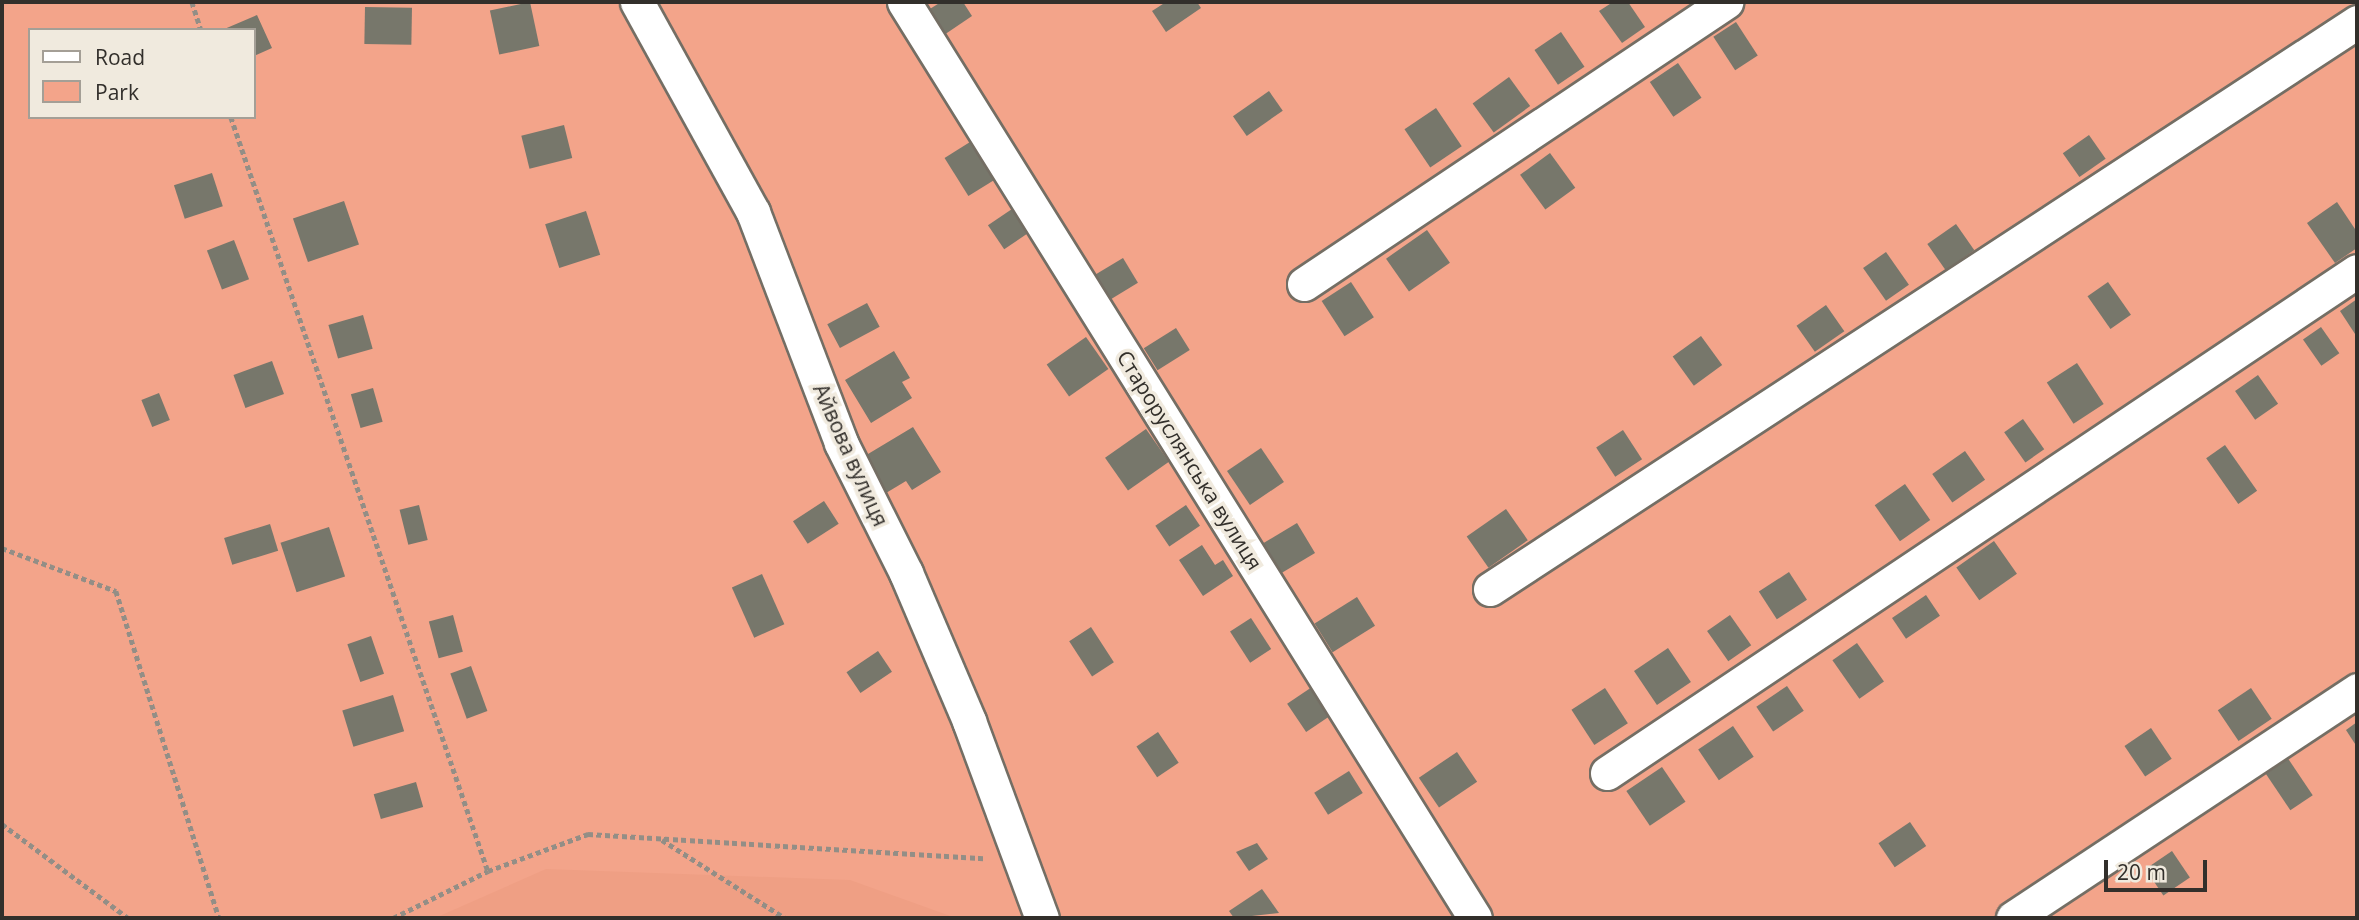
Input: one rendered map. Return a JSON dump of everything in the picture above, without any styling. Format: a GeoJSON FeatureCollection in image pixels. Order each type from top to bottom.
{"type":"FeatureCollection","features":[{"type":"Feature","properties":{"kind":"street","name":"Айвова вулиця"},"geometry":{"type":"LineString","coordinates":[[637,2],[753,212],[841,443],[906,573],[969,721],[1016,860],[1042,918]]}},
{"type":"Feature","properties":{"kind":"street","name":"Староруслянська вулиця"},"geometry":{"type":"LineString","coordinates":[[904,2],[1475,918]]}},
{"type":"Feature","properties":{"kind":"street"},"geometry":{"type":"LineString","coordinates":[[1304,284],[1726,2]]}},
{"type":"Feature","properties":{"kind":"street"},"geometry":{"type":"LineString","coordinates":[[1490,589],[2357,22]]}},
{"type":"Feature","properties":{"kind":"street"},"geometry":{"type":"LineString","coordinates":[[1607,773],[2357,271]]}},
{"type":"Feature","properties":{"kind":"street"},"geometry":{"type":"LineString","coordinates":[[2014,918],[2357,690]]}},
{"type":"Feature","properties":{"kind":"path"},"geometry":{"type":"LineString","coordinates":[[191,2],[200,28]]}},
{"type":"Feature","properties":{"kind":"path"},"geometry":{"type":"LineString","coordinates":[[232,119],[488,871]]}},
{"type":"Feature","properties":{"kind":"path"},"geometry":{"type":"LineString","coordinates":[[2,548],[116,591],[219,918]]}},
{"type":"Feature","properties":{"kind":"path"},"geometry":{"type":"LineString","coordinates":[[2,824],[128,918]]}},
{"type":"Feature","properties":{"kind":"path"},"geometry":{"type":"LineString","coordinates":[[393,918],[488,871],[588,834],[1016,860]]}},
{"type":"Feature","properties":{"kind":"path"},"geometry":{"type":"LineString","coordinates":[[660,839],[785,918]]}},
{"type":"Feature","properties":{"kind":"green space"},"geometry":{"type":"Polygon","coordinates":[[[2,2],[2357,2],[2357,918],[2,918],[2,2]]]}},
{"type":"Feature","properties":{"kind":"shaded area"},"geometry":{"type":"Polygon","coordinates":[[[546,869],[850,880],[956,918],[435,918],[546,869]]]}},
{"type":"Feature","properties":{"kind":"building"},"geometry":{"type":"Polygon","coordinates":[[[530,2],[539,46],[499,55],[490,11],[530,2]]]}},
{"type":"Feature","properties":{"kind":"building"},"geometry":{"type":"Polygon","coordinates":[[[941,2],[963,2],[972,16],[941,37],[925,12],[941,2]]]}},
{"type":"Feature","properties":{"kind":"building"},"geometry":{"type":"Polygon","coordinates":[[[1166,2],[1197,2],[1201,8],[1166,32],[1152,11],[1166,2]]]}},
{"type":"Feature","properties":{"kind":"building"},"geometry":{"type":"Polygon","coordinates":[[[1613,2],[1628,2],[1645,27],[1622,43],[1599,11],[1613,2]]]}},
{"type":"Feature","properties":{"kind":"building"},"geometry":{"type":"Polygon","coordinates":[[[365,7],[412,8],[411,45],[364,44],[365,7]]]}},
{"type":"Feature","properties":{"kind":"building"},"geometry":{"type":"Polygon","coordinates":[[[257,15],[272,48],[256,55],[256,28],[227,28],[257,15]]]}},
{"type":"Feature","properties":{"kind":"building"},"geometry":{"type":"Polygon","coordinates":[[[1736,22],[1758,56],[1735,70],[1713,37],[1736,22]]]}},
{"type":"Feature","properties":{"kind":"building"},"geometry":{"type":"Polygon","coordinates":[[[1561,32],[1584,67],[1558,85],[1534,50],[1561,32]]]}},
{"type":"Feature","properties":{"kind":"building"},"geometry":{"type":"Polygon","coordinates":[[[1678,63],[1701,98],[1673,117],[1650,82],[1678,63]]]}},
{"type":"Feature","properties":{"kind":"building"},"geometry":{"type":"Polygon","coordinates":[[[1509,77],[1530,106],[1494,133],[1473,103],[1509,77]]]}},
{"type":"Feature","properties":{"kind":"building"},"geometry":{"type":"Polygon","coordinates":[[[1269,91],[1283,111],[1247,136],[1233,116],[1269,91]]]}},
{"type":"Feature","properties":{"kind":"building"},"geometry":{"type":"Polygon","coordinates":[[[1436,108],[1462,146],[1430,167],[1404,129],[1436,108]]]}},
{"type":"Feature","properties":{"kind":"building"},"geometry":{"type":"Polygon","coordinates":[[[564,125],[572,158],[530,169],[521,136],[564,125]]]}},
{"type":"Feature","properties":{"kind":"building"},"geometry":{"type":"Polygon","coordinates":[[[2089,135],[2106,159],[2079,177],[2063,153],[2089,135]]]}},
{"type":"Feature","properties":{"kind":"building"},"geometry":{"type":"Polygon","coordinates":[[[970,142],[994,180],[968,196],[945,158],[970,142]]]}},
{"type":"Feature","properties":{"kind":"building"},"geometry":{"type":"Polygon","coordinates":[[[1550,153],[1575,188],[1545,210],[1520,175],[1550,153]]]}},
{"type":"Feature","properties":{"kind":"building"},"geometry":{"type":"Polygon","coordinates":[[[212,173],[223,206],[185,219],[174,185],[212,173]]]}},
{"type":"Feature","properties":{"kind":"building"},"geometry":{"type":"Polygon","coordinates":[[[344,201],[359,244],[308,262],[293,219],[344,201]]]}},
{"type":"Feature","properties":{"kind":"building"},"geometry":{"type":"Polygon","coordinates":[[[2337,202],[2357,232],[2357,248],[2335,263],[2307,223],[2337,202]]]}},
{"type":"Feature","properties":{"kind":"building"},"geometry":{"type":"Polygon","coordinates":[[[1012,209],[1028,233],[1004,249],[988,225],[1012,209]]]}},
{"type":"Feature","properties":{"kind":"building"},"geometry":{"type":"Polygon","coordinates":[[[586,211],[600,255],[559,268],[545,224],[586,211]]]}},
{"type":"Feature","properties":{"kind":"building"},"geometry":{"type":"Polygon","coordinates":[[[1956,224],[1974,250],[1946,270],[1927,244],[1956,224]]]}},
{"type":"Feature","properties":{"kind":"building"},"geometry":{"type":"Polygon","coordinates":[[[1427,230],[1450,263],[1409,291],[1386,259],[1427,230]]]}},
{"type":"Feature","properties":{"kind":"building"},"geometry":{"type":"Polygon","coordinates":[[[234,240],[249,279],[222,290],[207,250],[234,240]]]}},
{"type":"Feature","properties":{"kind":"building"},"geometry":{"type":"Polygon","coordinates":[[[1886,252],[1909,285],[1886,301],[1863,268],[1886,252]]]}},
{"type":"Feature","properties":{"kind":"building"},"geometry":{"type":"Polygon","coordinates":[[[1123,258],[1138,283],[1108,301],[1093,276],[1123,258]]]}},
{"type":"Feature","properties":{"kind":"building"},"geometry":{"type":"Polygon","coordinates":[[[1351,282],[1374,317],[1345,336],[1322,301],[1351,282]]]}},
{"type":"Feature","properties":{"kind":"building"},"geometry":{"type":"Polygon","coordinates":[[[2108,282],[2131,315],[2110,329],[2088,296],[2108,282]]]}},
{"type":"Feature","properties":{"kind":"building"},"geometry":{"type":"Polygon","coordinates":[[[2357,299],[2357,337],[2340,311],[2357,299]]]}},
{"type":"Feature","properties":{"kind":"building"},"geometry":{"type":"Polygon","coordinates":[[[867,303],[880,327],[840,348],[827,324],[867,303]]]}},
{"type":"Feature","properties":{"kind":"building"},"geometry":{"type":"Polygon","coordinates":[[[1826,305],[1844,331],[1815,352],[1797,326],[1826,305]]]}},
{"type":"Feature","properties":{"kind":"building"},"geometry":{"type":"Polygon","coordinates":[[[363,315],[373,349],[338,359],[328,325],[363,315]]]}},
{"type":"Feature","properties":{"kind":"building"},"geometry":{"type":"Polygon","coordinates":[[[2321,327],[2339,353],[2321,366],[2303,340],[2321,327]]]}},
{"type":"Feature","properties":{"kind":"building"},"geometry":{"type":"Polygon","coordinates":[[[1176,328],[1190,350],[1158,370],[1144,348],[1176,328]]]}},
{"type":"Feature","properties":{"kind":"building"},"geometry":{"type":"Polygon","coordinates":[[[1701,336],[1722,365],[1694,386],[1673,357],[1701,336]]]}},
{"type":"Feature","properties":{"kind":"building"},"geometry":{"type":"Polygon","coordinates":[[[1086,337],[1108,369],[1069,396],[1047,365],[1086,337]]]}},
{"type":"Feature","properties":{"kind":"building"},"geometry":{"type":"Polygon","coordinates":[[[894,351],[910,378],[902,382],[912,398],[871,423],[845,380],[894,351]]]}},
{"type":"Feature","properties":{"kind":"building"},"geometry":{"type":"Polygon","coordinates":[[[272,361],[284,394],[245,408],[233,375],[272,361]]]}},
{"type":"Feature","properties":{"kind":"building"},"geometry":{"type":"Polygon","coordinates":[[[2077,363],[2104,404],[2073,424],[2047,383],[2077,363]]]}},
{"type":"Feature","properties":{"kind":"building"},"geometry":{"type":"Polygon","coordinates":[[[2258,375],[2278,404],[2255,420],[2235,391],[2258,375]]]}},
{"type":"Feature","properties":{"kind":"building"},"geometry":{"type":"Polygon","coordinates":[[[373,388],[383,422],[361,428],[351,394],[373,388]]]}},
{"type":"Feature","properties":{"kind":"building"},"geometry":{"type":"Polygon","coordinates":[[[159,393],[170,420],[152,427],[141,400],[159,393]]]}},
{"type":"Feature","properties":{"kind":"building"},"geometry":{"type":"Polygon","coordinates":[[[2023,419],[2044,449],[2025,463],[2004,432],[2023,419]]]}},
{"type":"Feature","properties":{"kind":"building"},"geometry":{"type":"Polygon","coordinates":[[[913,427],[941,472],[912,490],[906,481],[886,493],[863,457],[913,427]]]}},
{"type":"Feature","properties":{"kind":"building"},"geometry":{"type":"Polygon","coordinates":[[[1146,429],[1169,462],[1128,490],[1105,458],[1146,429]]]}},
{"type":"Feature","properties":{"kind":"building"},"geometry":{"type":"Polygon","coordinates":[[[1623,430],[1642,459],[1615,477],[1596,447],[1623,430]]]}},
{"type":"Feature","properties":{"kind":"building"},"geometry":{"type":"Polygon","coordinates":[[[2225,445],[2257,491],[2238,504],[2206,458],[2225,445]]]}},
{"type":"Feature","properties":{"kind":"building"},"geometry":{"type":"Polygon","coordinates":[[[1261,448],[1284,482],[1250,505],[1227,471],[1261,448]]]}},
{"type":"Feature","properties":{"kind":"building"},"geometry":{"type":"Polygon","coordinates":[[[1965,451],[1985,480],[1952,503],[1932,474],[1965,451]]]}},
{"type":"Feature","properties":{"kind":"building"},"geometry":{"type":"Polygon","coordinates":[[[1905,484],[1930,520],[1900,541],[1875,505],[1905,484]]]}},
{"type":"Feature","properties":{"kind":"building"},"geometry":{"type":"Polygon","coordinates":[[[824,501],[839,524],[808,544],[793,521],[824,501]]]}},
{"type":"Feature","properties":{"kind":"building"},"geometry":{"type":"Polygon","coordinates":[[[419,505],[428,540],[408,545],[400,510],[419,505]]]}},
{"type":"Feature","properties":{"kind":"building"},"geometry":{"type":"Polygon","coordinates":[[[1186,505],[1200,526],[1169,546],[1155,526],[1186,505]]]}},
{"type":"Feature","properties":{"kind":"building"},"geometry":{"type":"Polygon","coordinates":[[[1506,509],[1528,540],[1488,568],[1467,537],[1506,509]]]}},
{"type":"Feature","properties":{"kind":"building"},"geometry":{"type":"Polygon","coordinates":[[[1297,523],[1315,553],[1280,574],[1262,544],[1297,523]]]}},
{"type":"Feature","properties":{"kind":"building"},"geometry":{"type":"Polygon","coordinates":[[[270,524],[278,551],[232,565],[224,538],[270,524]]]}},
{"type":"Feature","properties":{"kind":"building"},"geometry":{"type":"Polygon","coordinates":[[[329,527],[345,576],[297,592],[280,543],[329,527]]]}},
{"type":"Feature","properties":{"kind":"building"},"geometry":{"type":"Polygon","coordinates":[[[1994,541],[2017,574],[1979,600],[1956,567],[1994,541]]]}},
{"type":"Feature","properties":{"kind":"building"},"geometry":{"type":"Polygon","coordinates":[[[1202,545],[1215,565],[1223,560],[1233,576],[1203,596],[1179,560],[1202,545]]]}},
{"type":"Feature","properties":{"kind":"building"},"geometry":{"type":"Polygon","coordinates":[[[1789,572],[1807,600],[1777,619],[1759,592],[1789,572]]]}},
{"type":"Feature","properties":{"kind":"building"},"geometry":{"type":"Polygon","coordinates":[[[762,574],[784,624],[754,638],[732,587],[762,574]]]}},
{"type":"Feature","properties":{"kind":"building"},"geometry":{"type":"Polygon","coordinates":[[[1926,595],[1940,616],[1906,639],[1892,618],[1926,595]]]}},
{"type":"Feature","properties":{"kind":"building"},"geometry":{"type":"Polygon","coordinates":[[[1357,597],[1375,626],[1333,652],[1315,623],[1357,597]]]}},
{"type":"Feature","properties":{"kind":"building"},"geometry":{"type":"Polygon","coordinates":[[[453,615],[463,652],[439,658],[429,621],[453,615]]]}},
{"type":"Feature","properties":{"kind":"building"},"geometry":{"type":"Polygon","coordinates":[[[1730,615],[1751,645],[1728,661],[1707,631],[1730,615]]]}},
{"type":"Feature","properties":{"kind":"building"},"geometry":{"type":"Polygon","coordinates":[[[1251,618],[1271,649],[1250,663],[1230,632],[1251,618]]]}},
{"type":"Feature","properties":{"kind":"building"},"geometry":{"type":"Polygon","coordinates":[[[1091,627],[1114,662],[1092,676],[1069,641],[1091,627]]]}},
{"type":"Feature","properties":{"kind":"building"},"geometry":{"type":"Polygon","coordinates":[[[371,636],[384,674],[360,682],[347,644],[371,636]]]}},
{"type":"Feature","properties":{"kind":"building"},"geometry":{"type":"Polygon","coordinates":[[[1857,643],[1884,682],[1859,699],[1832,660],[1857,643]]]}},
{"type":"Feature","properties":{"kind":"building"},"geometry":{"type":"Polygon","coordinates":[[[1668,648],[1691,682],[1657,705],[1634,671],[1668,648]]]}},
{"type":"Feature","properties":{"kind":"building"},"geometry":{"type":"Polygon","coordinates":[[[878,651],[892,672],[860,693],[846,672],[878,651]]]}},
{"type":"Feature","properties":{"kind":"building"},"geometry":{"type":"Polygon","coordinates":[[[471,666],[487,711],[467,719],[450,674],[471,666]]]}},
{"type":"Feature","properties":{"kind":"building"},"geometry":{"type":"Polygon","coordinates":[[[1787,686],[1804,711],[1773,732],[1756,707],[1787,686]]]}},
{"type":"Feature","properties":{"kind":"building"},"geometry":{"type":"Polygon","coordinates":[[[1312,687],[1331,715],[1306,732],[1287,704],[1312,687]]]}},
{"type":"Feature","properties":{"kind":"building"},"geometry":{"type":"Polygon","coordinates":[[[1605,688],[1628,723],[1594,745],[1571,710],[1605,688]]]}},
{"type":"Feature","properties":{"kind":"building"},"geometry":{"type":"Polygon","coordinates":[[[2251,688],[2272,719],[2239,741],[2218,710],[2251,688]]]}},
{"type":"Feature","properties":{"kind":"building"},"geometry":{"type":"Polygon","coordinates":[[[393,695],[404,731],[353,747],[342,710],[393,695]]]}},
{"type":"Feature","properties":{"kind":"building"},"geometry":{"type":"Polygon","coordinates":[[[2357,722],[2357,747],[2346,730],[2357,722]]]}},
{"type":"Feature","properties":{"kind":"building"},"geometry":{"type":"Polygon","coordinates":[[[1733,726],[1754,757],[1719,780],[1698,749],[1733,726]]]}},
{"type":"Feature","properties":{"kind":"building"},"geometry":{"type":"Polygon","coordinates":[[[2151,728],[2172,759],[2145,777],[2124,746],[2151,728]]]}},
{"type":"Feature","properties":{"kind":"building"},"geometry":{"type":"Polygon","coordinates":[[[1158,732],[1179,763],[1157,777],[1136,747],[1158,732]]]}},
{"type":"Feature","properties":{"kind":"building"},"geometry":{"type":"Polygon","coordinates":[[[1457,752],[1477,782],[1439,808],[1419,778],[1457,752]]]}},
{"type":"Feature","properties":{"kind":"building"},"geometry":{"type":"Polygon","coordinates":[[[2287,757],[2313,795],[2290,810],[2265,772],[2287,757]]]}},
{"type":"Feature","properties":{"kind":"building"},"geometry":{"type":"Polygon","coordinates":[[[1662,767],[1685,802],[1650,826],[1626,791],[1662,767]]]}},
{"type":"Feature","properties":{"kind":"building"},"geometry":{"type":"Polygon","coordinates":[[[1349,771],[1363,793],[1328,815],[1314,793],[1349,771]]]}},
{"type":"Feature","properties":{"kind":"building"},"geometry":{"type":"Polygon","coordinates":[[[416,782],[423,807],[381,819],[374,794],[416,782]]]}},
{"type":"Feature","properties":{"kind":"building"},"geometry":{"type":"Polygon","coordinates":[[[1910,822],[1926,846],[1895,867],[1878,843],[1910,822]]]}},
{"type":"Feature","properties":{"kind":"building"},"geometry":{"type":"Polygon","coordinates":[[[1257,843],[1268,859],[1249,871],[1236,852],[1257,843]]]}},
{"type":"Feature","properties":{"kind":"building"},"geometry":{"type":"Polygon","coordinates":[[[2172,851],[2190,878],[2163,895],[2145,869],[2172,851]]]}},
{"type":"Feature","properties":{"kind":"building"},"geometry":{"type":"Polygon","coordinates":[[[1262,889],[1279,913],[1234,918],[1229,911],[1262,889]]]}}]}
